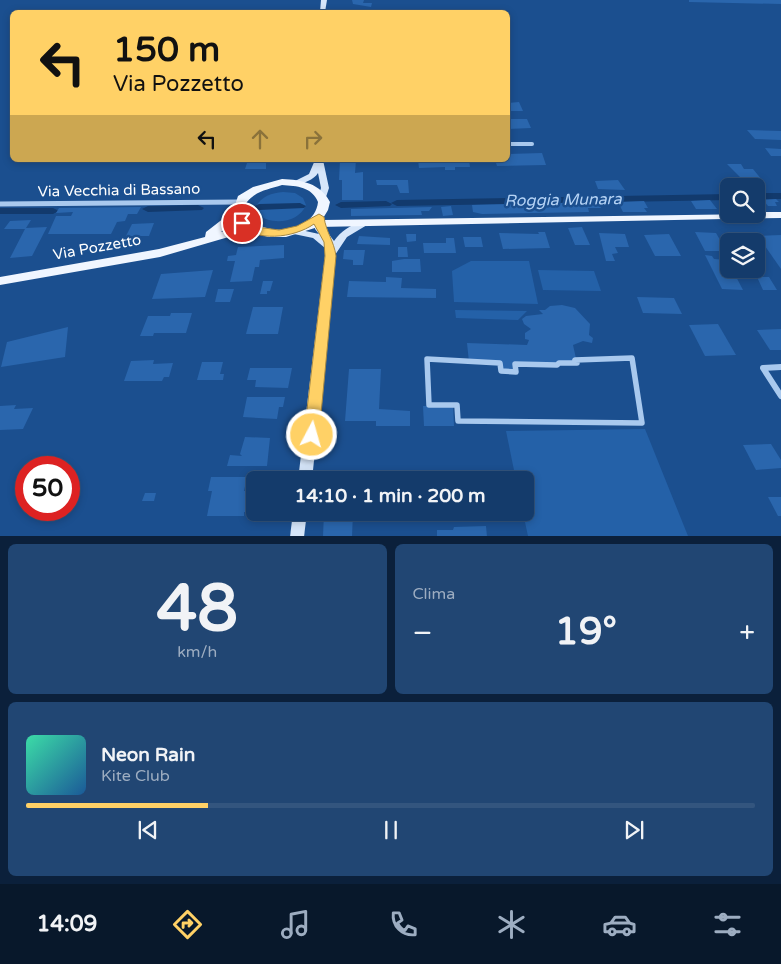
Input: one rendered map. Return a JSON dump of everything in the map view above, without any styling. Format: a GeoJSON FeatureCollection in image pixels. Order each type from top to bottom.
{"type":"FeatureCollection","features":[{"type":"Feature","properties":{"kind":"main road"},"geometry":{"type":"LineString","coordinates":[[295,183],[312,176],[319,162]]}},
{"type":"Feature","properties":{"kind":"main road"},"geometry":{"type":"LineString","coordinates":[[306,471],[330,252],[329,242],[318,214],[325,188],[319,162]]}},
{"type":"Feature","properties":{"kind":"main road","name":"Via Pozzetto"},"geometry":{"type":"LineString","coordinates":[[200,242],[223,226],[256,188],[282,182],[295,183],[316,190],[318,214]]}},
{"type":"Feature","properties":{"kind":"main road"},"geometry":{"type":"LineString","coordinates":[[238,208],[242,223],[254,230]]}},
{"type":"Feature","properties":{"kind":"main road","name":"Via Pozzetto"},"geometry":{"type":"LineString","coordinates":[[318,214],[362,225],[781,215]]}},
{"type":"Feature","properties":{"kind":"main road","name":"Via Pozzetto"},"geometry":{"type":"LineString","coordinates":[[0,281],[160,253],[254,230],[266,233],[292,231],[318,214],[386,223]]}},
{"type":"Feature","properties":{"kind":"main road"},"geometry":{"type":"LineString","coordinates":[[330,252],[341,236],[362,225]]}},
{"type":"Feature","properties":{"kind":"main road"},"geometry":{"type":"LineString","coordinates":[[292,231],[316,236],[330,252]]}},
{"type":"Feature","properties":{"kind":"main road"},"geometry":{"type":"LineString","coordinates":[[297,536],[299,521]]}},
{"type":"Feature","properties":{"kind":"street"},"geometry":{"type":"LineString","coordinates":[[510,144],[532,144]]}},
{"type":"Feature","properties":{"kind":"street","name":"Via Vecchia di Bassano"},"geometry":{"type":"LineString","coordinates":[[0,204],[238,208]]}},
{"type":"Feature","properties":{"kind":"street"},"geometry":{"type":"LineString","coordinates":[[427,358],[500,363],[501,371],[516,372],[515,364],[577,364],[575,360],[632,358],[642,423],[458,420],[457,405],[429,406],[427,358]]}},
{"type":"Feature","properties":{"kind":"street"},"geometry":{"type":"LineString","coordinates":[[781,367],[763,368],[781,396]]}},
{"type":"Feature","properties":{"kind":"shaded area"},"geometry":{"type":"Polygon","coordinates":[[[295,193],[303,198],[306,205],[297,216],[284,221],[277,221],[264,218],[258,214],[256,207],[261,200],[271,194],[295,193]]]}},
{"type":"Feature","properties":{"kind":"shaded area"},"geometry":{"type":"Polygon","coordinates":[[[471,261],[529,261],[538,304],[454,302],[452,271],[471,261]]]}},
{"type":"Feature","properties":{"kind":"shaded area"},"geometry":{"type":"Polygon","coordinates":[[[538,270],[594,271],[601,291],[543,290],[538,270]]]}},
{"type":"Feature","properties":{"kind":"shaded area"},"geometry":{"type":"Polygon","coordinates":[[[455,310],[527,311],[518,320],[456,318],[455,310]]]}},
{"type":"Feature","properties":{"kind":"shaded area"},"geometry":{"type":"Polygon","coordinates":[[[645,429],[688,536],[528,536],[525,521],[534,521],[534,471],[514,471],[506,431],[645,429]]]}},
{"type":"Feature","properties":{"kind":"building"},"geometry":{"type":"Polygon","coordinates":[[[352,0],[364,0],[363,3],[372,3],[371,7],[353,4],[352,0]]]}},
{"type":"Feature","properties":{"kind":"building"},"geometry":{"type":"Polygon","coordinates":[[[689,0],[781,0],[781,4],[689,2],[689,0]]]}},
{"type":"Feature","properties":{"kind":"building"},"geometry":{"type":"Polygon","coordinates":[[[519,102],[523,111],[510,111],[510,103],[519,102]]]}},
{"type":"Feature","properties":{"kind":"building"},"geometry":{"type":"Polygon","coordinates":[[[510,119],[527,119],[531,128],[510,129],[510,119]]]}},
{"type":"Feature","properties":{"kind":"building"},"geometry":{"type":"Polygon","coordinates":[[[747,130],[781,131],[781,140],[755,139],[747,130]]]}},
{"type":"Feature","properties":{"kind":"building"},"geometry":{"type":"Polygon","coordinates":[[[765,148],[781,149],[781,156],[771,156],[765,148]]]}},
{"type":"Feature","properties":{"kind":"building"},"geometry":{"type":"Polygon","coordinates":[[[542,153],[546,165],[497,166],[496,162],[510,162],[510,154],[542,153]]]}},
{"type":"Feature","properties":{"kind":"building"},"geometry":{"type":"Polygon","coordinates":[[[247,162],[266,162],[266,169],[245,169],[247,162]]]}},
{"type":"Feature","properties":{"kind":"building"},"geometry":{"type":"Polygon","coordinates":[[[340,162],[356,162],[355,173],[363,172],[363,200],[342,200],[342,180],[339,180],[340,162]]]}},
{"type":"Feature","properties":{"kind":"building"},"geometry":{"type":"Polygon","coordinates":[[[418,162],[469,162],[470,167],[455,167],[455,170],[445,170],[445,167],[419,168],[418,162]]]}},
{"type":"Feature","properties":{"kind":"building"},"geometry":{"type":"Polygon","coordinates":[[[727,164],[741,164],[744,169],[753,169],[760,178],[741,178],[727,164]]]}},
{"type":"Feature","properties":{"kind":"building"},"geometry":{"type":"Polygon","coordinates":[[[376,180],[408,180],[409,193],[400,193],[397,185],[377,185],[376,180]]]}},
{"type":"Feature","properties":{"kind":"building"},"geometry":{"type":"Polygon","coordinates":[[[618,180],[625,190],[598,189],[595,181],[618,180]]]}},
{"type":"Feature","properties":{"kind":"building"},"geometry":{"type":"Polygon","coordinates":[[[776,199],[779,202],[775,202],[777,206],[768,206],[765,200],[776,199]]]}},
{"type":"Feature","properties":{"kind":"building"},"geometry":{"type":"Polygon","coordinates":[[[710,200],[717,209],[696,209],[691,201],[710,200]]]}},
{"type":"Feature","properties":{"kind":"building"},"geometry":{"type":"Polygon","coordinates":[[[644,201],[648,208],[644,208],[647,212],[623,212],[618,202],[644,201]]]}},
{"type":"Feature","properties":{"kind":"building"},"geometry":{"type":"Polygon","coordinates":[[[598,202],[601,208],[588,208],[589,212],[482,214],[473,212],[472,205],[598,202]]]}},
{"type":"Feature","properties":{"kind":"building"},"geometry":{"type":"Polygon","coordinates":[[[451,206],[453,215],[443,216],[441,207],[451,206]]]}},
{"type":"Feature","properties":{"kind":"building"},"geometry":{"type":"Polygon","coordinates":[[[141,207],[137,214],[128,214],[125,221],[117,222],[111,234],[48,234],[56,216],[71,216],[73,212],[56,213],[59,208],[141,207]]]}},
{"type":"Feature","properties":{"kind":"building"},"geometry":{"type":"Polygon","coordinates":[[[432,207],[429,211],[421,211],[422,215],[351,216],[351,209],[432,207]]]}},
{"type":"Feature","properties":{"kind":"building"},"geometry":{"type":"Polygon","coordinates":[[[31,220],[26,228],[47,227],[32,256],[10,258],[25,229],[4,229],[10,221],[31,220]]]}},
{"type":"Feature","properties":{"kind":"building"},"geometry":{"type":"Polygon","coordinates":[[[154,223],[149,236],[126,236],[132,224],[154,223]]]}},
{"type":"Feature","properties":{"kind":"building"},"geometry":{"type":"Polygon","coordinates":[[[582,227],[590,245],[575,245],[568,228],[582,227]]]}},
{"type":"Feature","properties":{"kind":"building"},"geometry":{"type":"Polygon","coordinates":[[[538,232],[545,232],[550,248],[503,249],[499,233],[539,234],[538,232]]]}},
{"type":"Feature","properties":{"kind":"building"},"geometry":{"type":"Polygon","coordinates":[[[695,232],[716,233],[720,240],[720,251],[705,251],[695,232]]]}},
{"type":"Feature","properties":{"kind":"building"},"geometry":{"type":"Polygon","coordinates":[[[599,233],[625,234],[629,247],[615,247],[618,253],[612,254],[615,261],[606,261],[599,233]]]}},
{"type":"Feature","properties":{"kind":"building"},"geometry":{"type":"Polygon","coordinates":[[[406,234],[416,234],[416,241],[407,242],[406,234]]]}},
{"type":"Feature","properties":{"kind":"building"},"geometry":{"type":"Polygon","coordinates":[[[669,234],[681,256],[655,256],[644,235],[669,234]]]}},
{"type":"Feature","properties":{"kind":"building"},"geometry":{"type":"Polygon","coordinates":[[[781,235],[781,269],[765,246],[765,236],[781,235]]]}},
{"type":"Feature","properties":{"kind":"building"},"geometry":{"type":"Polygon","coordinates":[[[359,236],[390,238],[390,245],[357,244],[359,236]]]}},
{"type":"Feature","properties":{"kind":"building"},"geometry":{"type":"Polygon","coordinates":[[[463,237],[481,237],[483,247],[465,247],[463,237]]]}},
{"type":"Feature","properties":{"kind":"building"},"geometry":{"type":"Polygon","coordinates":[[[446,238],[454,238],[456,253],[424,253],[423,243],[446,243],[446,238]]]}},
{"type":"Feature","properties":{"kind":"building"},"geometry":{"type":"Polygon","coordinates":[[[284,245],[284,258],[260,260],[259,267],[255,267],[252,281],[230,282],[235,261],[227,261],[228,256],[236,255],[238,247],[284,245]]]}},
{"type":"Feature","properties":{"kind":"building"},"geometry":{"type":"Polygon","coordinates":[[[398,247],[407,247],[408,257],[398,257],[398,247]]]}},
{"type":"Feature","properties":{"kind":"building"},"geometry":{"type":"Polygon","coordinates":[[[344,250],[365,250],[363,265],[353,265],[353,260],[343,259],[344,250]]]}},
{"type":"Feature","properties":{"kind":"building"},"geometry":{"type":"Polygon","coordinates":[[[705,255],[720,259],[720,278],[737,278],[743,290],[722,289],[705,255]]]}},
{"type":"Feature","properties":{"kind":"building"},"geometry":{"type":"Polygon","coordinates":[[[420,259],[421,272],[392,272],[392,261],[420,259]]]}},
{"type":"Feature","properties":{"kind":"building"},"geometry":{"type":"Polygon","coordinates":[[[213,270],[205,297],[152,299],[161,274],[213,270]]]}},
{"type":"Feature","properties":{"kind":"building"},"geometry":{"type":"Polygon","coordinates":[[[386,277],[402,278],[401,288],[436,289],[436,298],[347,297],[349,281],[386,282],[386,277]]]}},
{"type":"Feature","properties":{"kind":"building"},"geometry":{"type":"Polygon","coordinates":[[[769,277],[777,290],[763,290],[757,278],[769,277]]]}},
{"type":"Feature","properties":{"kind":"building"},"geometry":{"type":"Polygon","coordinates":[[[263,281],[273,281],[267,294],[260,294],[263,281]]]}},
{"type":"Feature","properties":{"kind":"building"},"geometry":{"type":"Polygon","coordinates":[[[218,289],[234,289],[230,302],[215,302],[218,289]]]}},
{"type":"Feature","properties":{"kind":"building"},"geometry":{"type":"Polygon","coordinates":[[[637,297],[674,298],[682,314],[643,313],[637,297]]]}},
{"type":"Feature","properties":{"kind":"building"},"geometry":{"type":"Polygon","coordinates":[[[562,305],[575,308],[590,324],[589,335],[593,338],[592,343],[583,341],[573,345],[577,363],[515,364],[516,372],[501,371],[500,363],[469,362],[467,343],[527,345],[529,340],[525,339],[525,333],[531,329],[524,324],[522,319],[526,316],[543,314],[539,310],[545,310],[550,306],[562,305]]]}},
{"type":"Feature","properties":{"kind":"building"},"geometry":{"type":"Polygon","coordinates":[[[253,307],[283,307],[278,334],[246,334],[253,307]]]}},
{"type":"Feature","properties":{"kind":"building"},"geometry":{"type":"Polygon","coordinates":[[[171,313],[192,313],[186,333],[154,333],[153,336],[140,336],[148,316],[170,316],[171,313]]]}},
{"type":"Feature","properties":{"kind":"building"},"geometry":{"type":"Polygon","coordinates":[[[718,324],[736,355],[705,356],[689,325],[718,324]]]}},
{"type":"Feature","properties":{"kind":"building"},"geometry":{"type":"Polygon","coordinates":[[[68,327],[65,357],[1,367],[7,342],[68,327]]]}},
{"type":"Feature","properties":{"kind":"building"},"geometry":{"type":"Polygon","coordinates":[[[781,329],[781,350],[770,350],[757,330],[781,329]]]}},
{"type":"Feature","properties":{"kind":"building"},"geometry":{"type":"Polygon","coordinates":[[[154,360],[153,364],[173,363],[169,377],[164,377],[162,381],[124,381],[131,361],[154,360]]]}},
{"type":"Feature","properties":{"kind":"building"},"geometry":{"type":"Polygon","coordinates":[[[202,362],[223,362],[220,374],[224,374],[223,380],[197,380],[202,362]]]}},
{"type":"Feature","properties":{"kind":"building"},"geometry":{"type":"Polygon","coordinates":[[[250,368],[292,368],[288,388],[255,387],[256,380],[247,380],[250,368]]]}},
{"type":"Feature","properties":{"kind":"building"},"geometry":{"type":"Polygon","coordinates":[[[349,369],[381,369],[379,409],[410,411],[410,426],[376,426],[376,421],[345,421],[349,369]]]}},
{"type":"Feature","properties":{"kind":"building"},"geometry":{"type":"Polygon","coordinates":[[[247,397],[285,397],[283,407],[279,407],[277,419],[243,417],[247,397]]]}},
{"type":"Feature","properties":{"kind":"building"},"geometry":{"type":"Polygon","coordinates":[[[16,405],[14,409],[33,408],[23,429],[0,430],[0,406],[16,405]]]}},
{"type":"Feature","properties":{"kind":"building"},"geometry":{"type":"Polygon","coordinates":[[[423,406],[453,406],[454,426],[424,426],[423,406]]]}},
{"type":"Feature","properties":{"kind":"building"},"geometry":{"type":"Polygon","coordinates":[[[245,437],[270,438],[267,466],[227,466],[230,455],[242,456],[240,454],[245,437]]]}},
{"type":"Feature","properties":{"kind":"building"},"geometry":{"type":"Polygon","coordinates":[[[771,444],[781,460],[781,468],[756,470],[743,445],[771,444]]]}},
{"type":"Feature","properties":{"kind":"building"},"geometry":{"type":"Polygon","coordinates":[[[211,477],[246,477],[244,491],[246,491],[246,512],[244,512],[244,516],[207,516],[212,491],[208,491],[211,477]]]}},
{"type":"Feature","properties":{"kind":"building"},"geometry":{"type":"Polygon","coordinates":[[[145,493],[156,493],[154,501],[142,501],[145,493]]]}},
{"type":"Feature","properties":{"kind":"building"},"geometry":{"type":"Polygon","coordinates":[[[768,497],[781,497],[781,516],[778,516],[768,497]]]}},
{"type":"Feature","properties":{"kind":"building"},"geometry":{"type":"Polygon","coordinates":[[[324,521],[353,521],[352,536],[323,536],[324,521]]]}},
{"type":"Feature","properties":{"kind":"building"},"geometry":{"type":"Polygon","coordinates":[[[486,526],[487,536],[437,536],[437,530],[453,530],[454,527],[486,526]]]}},
{"type":"Feature","properties":{"kind":"waterway","name":"Roggia Munara"},"geometry":{"type":"LineString","coordinates":[[765,196],[781,196]]}},
{"type":"Feature","properties":{"kind":"waterway","name":"Roggia Munara"},"geometry":{"type":"LineString","coordinates":[[397,203],[720,197]]}},
{"type":"Feature","properties":{"kind":"waterway","name":"Roggia Munara"},"geometry":{"type":"LineString","coordinates":[[341,205],[386,204]]}},
{"type":"Feature","properties":{"kind":"waterway","name":"Roggia Munara"},"geometry":{"type":"LineString","coordinates":[[259,207],[300,206]]}},
{"type":"Feature","properties":{"kind":"waterway","name":"Roggia Munara"},"geometry":{"type":"LineString","coordinates":[[148,209],[198,208]]}},
{"type":"Feature","properties":{"kind":"waterway","name":"Roggia Munara"},"geometry":{"type":"LineString","coordinates":[[0,211],[53,211]]}},
{"type":"Feature","properties":{"kind":"route"},"geometry":{"type":"LineString","coordinates":[[242,223],[254,230],[266,233],[279,233],[300,229],[314,222],[319,217],[320,229],[329,242],[330,256],[312,435]]}}]}
